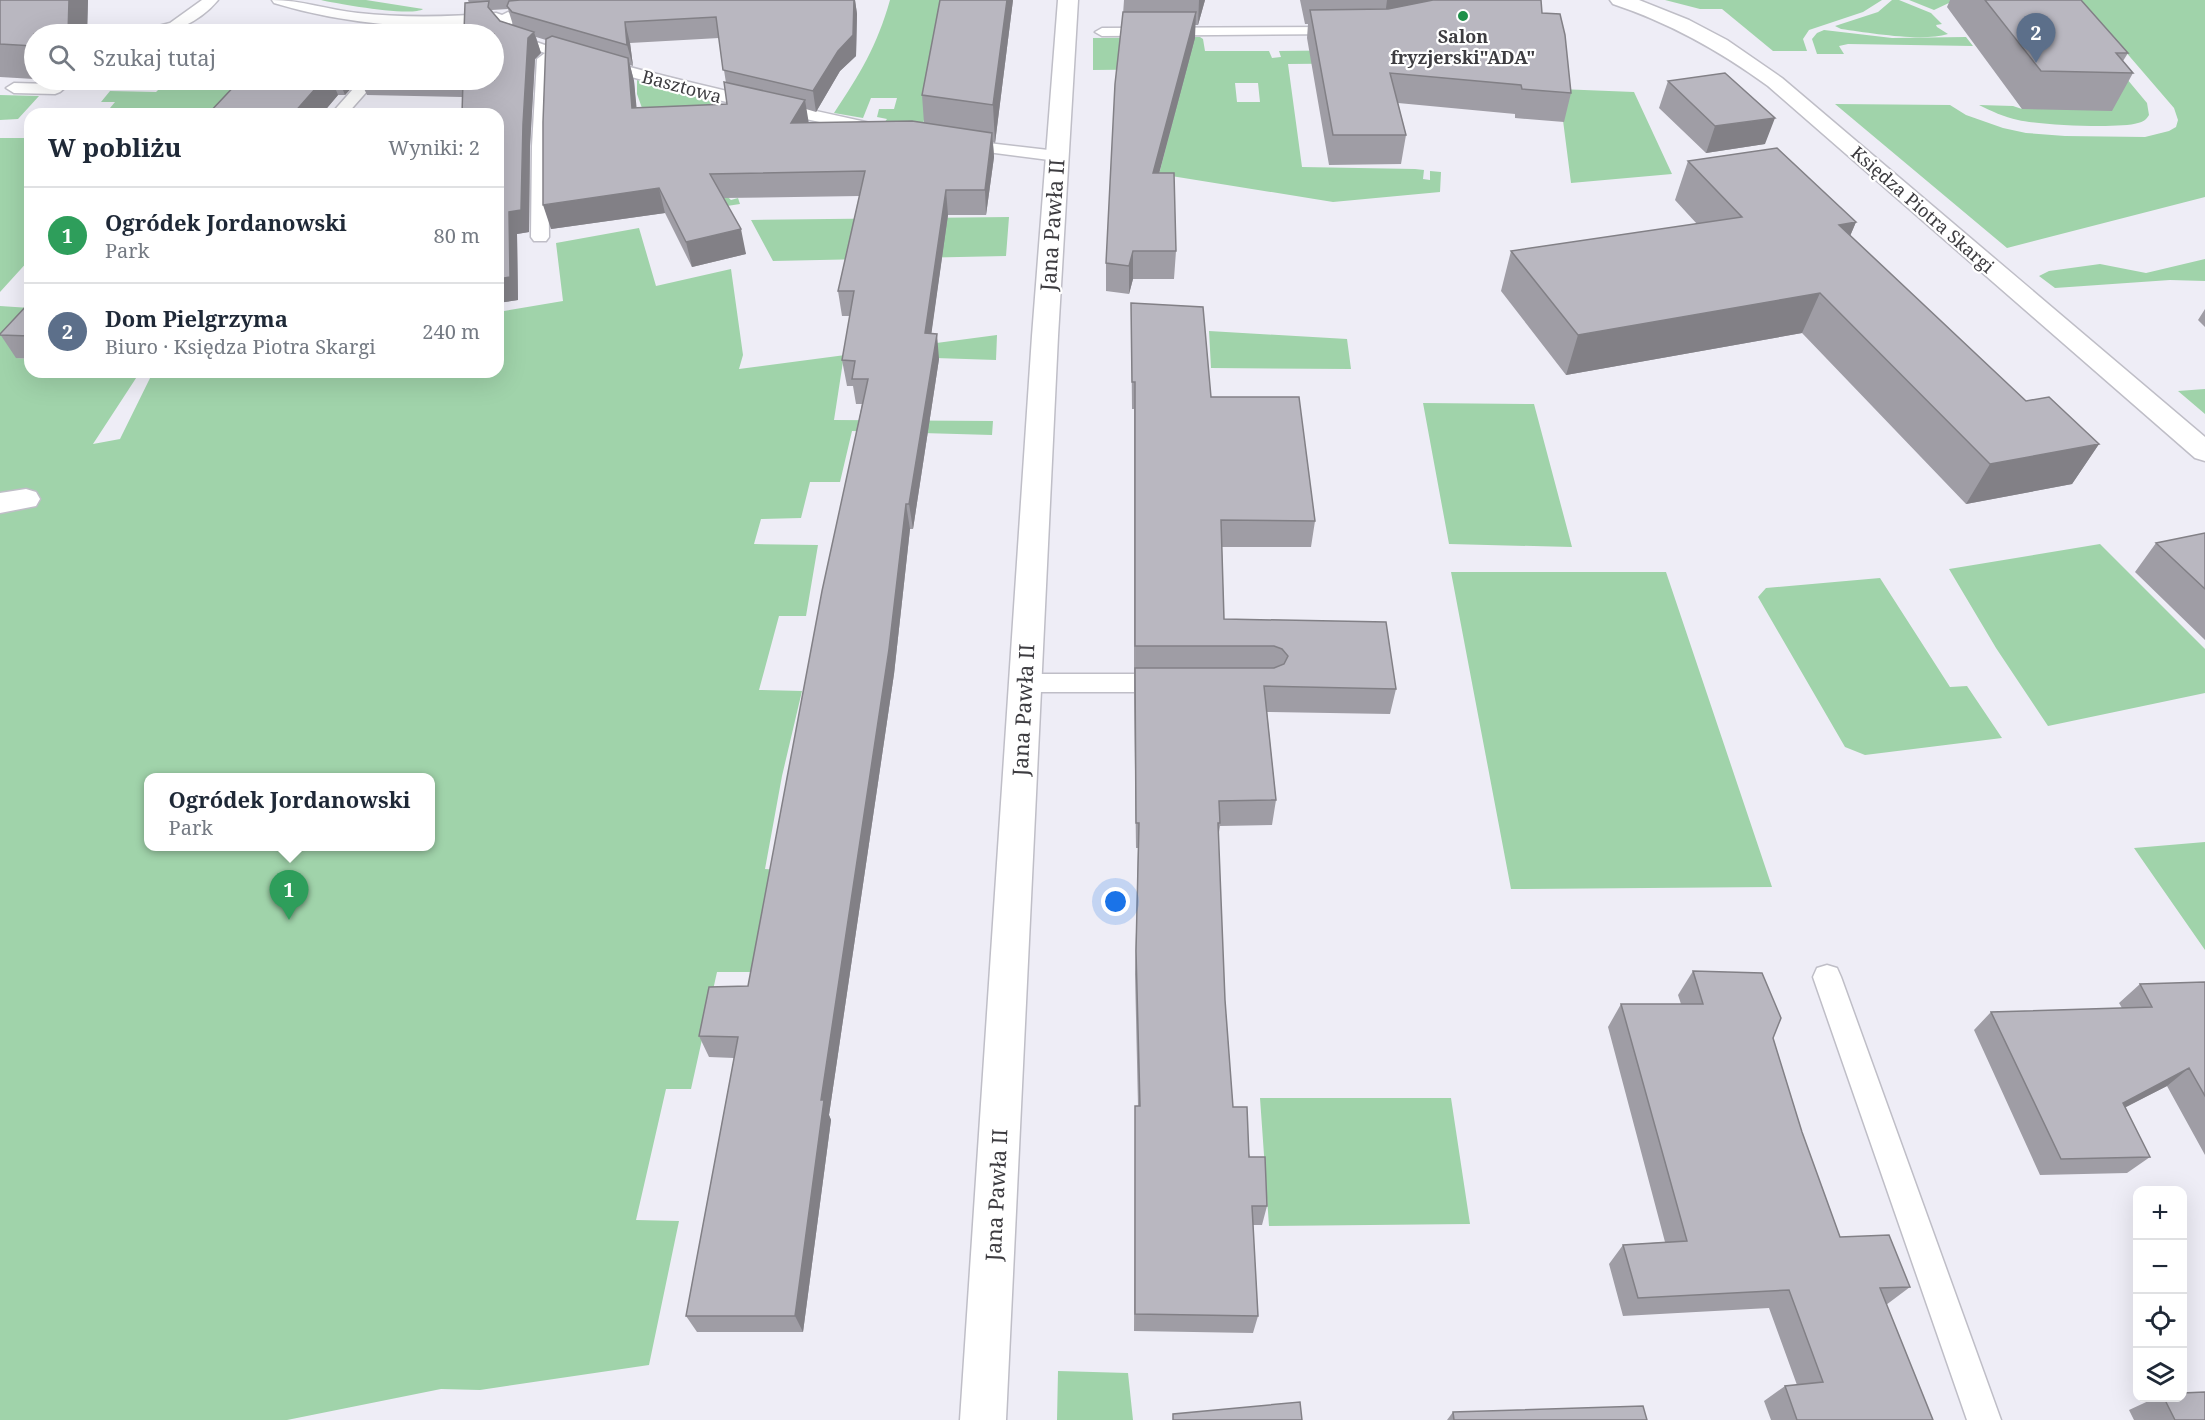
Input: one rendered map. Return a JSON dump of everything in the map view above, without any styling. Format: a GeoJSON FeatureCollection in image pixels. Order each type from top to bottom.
{"type":"FeatureCollection","features":[{"type":"Feature","properties":{"kind":"street","name":"Jana Pawła II"},"geometry":{"type":"LineString","coordinates":[[983,1420],[1025,683],[1068,0]]}},
{"type":"Feature","properties":{"kind":"street","name":"Księdza Piotra Skargi"},"geometry":{"type":"LineString","coordinates":[[1620,0],[1677,20],[1711,37],[1768,77],[2205,452]]}},
{"type":"Feature","properties":{"kind":"lane"},"geometry":{"type":"LineString","coordinates":[[178,24],[211,0]]}},
{"type":"Feature","properties":{"kind":"lane","name":"Basztowa"},"geometry":{"type":"LineString","coordinates":[[279,0],[319,11],[435,21],[513,15],[504,27],[512,37],[557,52],[741,101],[891,132]]}},
{"type":"Feature","properties":{"kind":"lane"},"geometry":{"type":"LineString","coordinates":[[432,24],[435,21]]}},
{"type":"Feature","properties":{"kind":"lane"},"geometry":{"type":"LineString","coordinates":[[1102,32],[1360,30]]}},
{"type":"Feature","properties":{"kind":"lane"},"geometry":{"type":"LineString","coordinates":[[540,237],[540,146],[544,59],[557,52]]}},
{"type":"Feature","properties":{"kind":"lane"},"geometry":{"type":"LineString","coordinates":[[14,88],[24,88]]}},
{"type":"Feature","properties":{"kind":"lane"},"geometry":{"type":"LineString","coordinates":[[344,108],[360,90]]}},
{"type":"Feature","properties":{"kind":"lane"},"geometry":{"type":"LineString","coordinates":[[945,142],[1057,156]]}},
{"type":"Feature","properties":{"kind":"lane"},"geometry":{"type":"LineString","coordinates":[[1025,683],[1190,683]]}},
{"type":"Feature","properties":{"kind":"lane"},"geometry":{"type":"LineString","coordinates":[[1827,977],[1984,1420]]}},
{"type":"Feature","properties":{"kind":"green space"},"geometry":{"type":"Polygon","coordinates":[[[321,0],[366,0],[423,9],[405,12],[390,11],[321,0]]]}},
{"type":"Feature","properties":{"kind":"green space"},"geometry":{"type":"Polygon","coordinates":[[[890,0],[945,0],[922,131],[884,123],[887,119],[877,117],[879,109],[894,109],[897,98],[871,98],[863,118],[834,113],[867,59],[890,0]]]}},
{"type":"Feature","properties":{"kind":"green space"},"geometry":{"type":"Polygon","coordinates":[[[1665,0],[1882,0],[1863,12],[1809,30],[1803,39],[1807,51],[1773,51],[1722,9],[1700,9],[1665,0]]]}},
{"type":"Feature","properties":{"kind":"green space"},"geometry":{"type":"Polygon","coordinates":[[[1892,0],[1899,0],[1931,13],[1942,24],[1936,25],[1937,27],[1948,34],[1924,37],[1896,36],[1841,29],[1835,26],[1878,12],[1892,0]]]}},
{"type":"Feature","properties":{"kind":"green space"},"geometry":{"type":"Polygon","coordinates":[[[1909,0],[2061,0],[2147,103],[2149,115],[2143,121],[2128,125],[2079,126],[2018,120],[1979,105],[2013,106],[2022,109],[1951,2],[1934,10],[1909,0]]]}},
{"type":"Feature","properties":{"kind":"green space"},"geometry":{"type":"Polygon","coordinates":[[[2081,0],[2205,0],[2205,197],[2007,248],[1835,104],[1950,105],[1966,115],[2003,128],[2026,133],[2065,136],[2145,137],[2176,127],[2178,120],[2174,108],[2081,0]]]}},
{"type":"Feature","properties":{"kind":"green space"},"geometry":{"type":"Polygon","coordinates":[[[1824,30],[1892,38],[1966,37],[1973,46],[1848,44],[1839,46],[1844,54],[1817,54],[1812,39],[1824,30]]]}},
{"type":"Feature","properties":{"kind":"green space"},"geometry":{"type":"Polygon","coordinates":[[[1200,37],[1203,39],[1205,51],[1269,51],[1272,58],[1281,57],[1279,51],[1368,50],[1398,63],[1288,64],[1302,167],[1415,169],[1424,170],[1423,179],[1430,180],[1430,171],[1441,172],[1440,192],[1333,202],[1159,174],[1186,69],[1093,70],[1093,38],[1200,37]],[[1235,83],[1237,102],[1260,102],[1258,83],[1235,83]]]}},
{"type":"Feature","properties":{"kind":"green space"},"geometry":{"type":"Polygon","coordinates":[[[637,80],[714,102],[683,156],[731,200],[738,198],[740,204],[727,206],[647,122],[637,94],[637,80]]]}},
{"type":"Feature","properties":{"kind":"green space"},"geometry":{"type":"Polygon","coordinates":[[[1559,89],[1634,92],[1672,174],[1571,183],[1559,89]]]}},
{"type":"Feature","properties":{"kind":"green space"},"geometry":{"type":"Polygon","coordinates":[[[158,90],[249,90],[264,108],[110,108],[115,102],[101,102],[110,91],[156,92],[158,90]]]}},
{"type":"Feature","properties":{"kind":"green space"},"geometry":{"type":"Polygon","coordinates":[[[0,95],[39,96],[28,108],[24,108],[24,112],[18,119],[0,120],[0,95]]]}},
{"type":"Feature","properties":{"kind":"green space"},"geometry":{"type":"Polygon","coordinates":[[[0,138],[24,138],[24,266],[0,292],[0,138]]]}},
{"type":"Feature","properties":{"kind":"green space"},"geometry":{"type":"Polygon","coordinates":[[[1009,217],[1006,256],[773,261],[751,220],[1009,217]]]}},
{"type":"Feature","properties":{"kind":"green space"},"geometry":{"type":"Polygon","coordinates":[[[639,228],[656,286],[731,269],[743,355],[739,369],[844,355],[834,420],[993,421],[992,435],[852,431],[840,482],[810,482],[801,518],[761,519],[754,544],[818,545],[806,616],[779,616],[759,690],[802,691],[782,776],[765,869],[782,870],[763,972],[717,972],[691,1089],[666,1089],[636,1220],[679,1221],[649,1365],[480,1390],[441,1389],[287,1420],[0,1420],[0,306],[24,308],[24,331],[17,358],[24,359],[24,378],[136,378],[93,444],[120,439],[150,378],[504,378],[504,311],[563,301],[556,243],[639,228]]]}},
{"type":"Feature","properties":{"kind":"green space"},"geometry":{"type":"Polygon","coordinates":[[[2205,259],[2205,281],[2170,280],[2055,288],[2039,276],[2049,271],[2100,264],[2146,273],[2205,259]]]}},
{"type":"Feature","properties":{"kind":"green space"},"geometry":{"type":"Polygon","coordinates":[[[1209,331],[1347,339],[1351,369],[1211,368],[1209,331]]]}},
{"type":"Feature","properties":{"kind":"green space"},"geometry":{"type":"Polygon","coordinates":[[[997,335],[996,360],[845,355],[997,335]]]}},
{"type":"Feature","properties":{"kind":"green space"},"geometry":{"type":"Polygon","coordinates":[[[2205,389],[2205,414],[2178,391],[2205,389]]]}},
{"type":"Feature","properties":{"kind":"green space"},"geometry":{"type":"Polygon","coordinates":[[[1423,403],[1534,404],[1572,547],[1449,544],[1423,403]]]}},
{"type":"Feature","properties":{"kind":"green space"},"geometry":{"type":"Polygon","coordinates":[[[2100,544],[2205,649],[2205,693],[2048,726],[1996,648],[1949,569],[2100,544]]]}},
{"type":"Feature","properties":{"kind":"green space"},"geometry":{"type":"Polygon","coordinates":[[[1451,572],[1666,572],[1772,887],[1511,889],[1451,572]]]}},
{"type":"Feature","properties":{"kind":"green space"},"geometry":{"type":"Polygon","coordinates":[[[1880,578],[1950,687],[1967,686],[2002,738],[1865,755],[1845,747],[1758,597],[1766,588],[1880,578]]]}},
{"type":"Feature","properties":{"kind":"green space"},"geometry":{"type":"Polygon","coordinates":[[[2205,842],[2205,950],[2134,848],[2205,842]]]}},
{"type":"Feature","properties":{"kind":"green space"},"geometry":{"type":"Polygon","coordinates":[[[1260,1098],[1451,1098],[1470,1224],[1269,1226],[1260,1098]]]}},
{"type":"Feature","properties":{"kind":"green space"},"geometry":{"type":"Polygon","coordinates":[[[1058,1371],[1128,1373],[1133,1420],[1057,1420],[1058,1371]]]}},
{"type":"Feature","properties":{"kind":"building"},"geometry":{"type":"Polygon","coordinates":[[[0,0],[69,0],[68,24],[24,24],[24,45],[0,44],[0,0]]]}},
{"type":"Feature","properties":{"kind":"building"},"geometry":{"type":"Polygon","coordinates":[[[854,0],[853,35],[838,51],[813,91],[723,70],[716,17],[625,22],[627,45],[512,12],[507,6],[509,1],[854,0]]]}},
{"type":"Feature","properties":{"kind":"building"},"geometry":{"type":"Polygon","coordinates":[[[940,0],[1007,0],[993,105],[922,95],[940,0]]]}},
{"type":"Feature","properties":{"kind":"building"},"geometry":{"type":"Polygon","coordinates":[[[1433,0],[1541,0],[1542,13],[1560,14],[1565,35],[1571,93],[1522,89],[1521,85],[1390,73],[1406,135],[1333,135],[1310,10],[1388,9],[1433,0]]]}},
{"type":"Feature","properties":{"kind":"building"},"geometry":{"type":"Polygon","coordinates":[[[1985,0],[2081,0],[2128,53],[2116,53],[2133,73],[2041,71],[1985,0]]]}},
{"type":"Feature","properties":{"kind":"building"},"geometry":{"type":"Polygon","coordinates":[[[489,1],[488,7],[500,21],[534,32],[528,38],[521,210],[509,212],[510,277],[504,278],[504,108],[462,108],[463,90],[504,90],[504,24],[464,24],[465,3],[489,1]]]}},
{"type":"Feature","properties":{"kind":"building"},"geometry":{"type":"Polygon","coordinates":[[[1123,12],[1196,12],[1153,173],[1174,173],[1176,251],[1133,251],[1129,266],[1106,263],[1115,84],[1123,12]]]}},
{"type":"Feature","properties":{"kind":"building"},"geometry":{"type":"Polygon","coordinates":[[[552,36],[628,58],[632,108],[727,104],[724,82],[805,100],[791,123],[912,121],[992,133],[985,190],[946,190],[925,333],[937,334],[909,504],[906,504],[889,649],[821,1100],[824,1100],[795,1316],[686,1316],[738,1037],[699,1036],[709,987],[748,986],[822,591],[868,379],[852,379],[855,361],[842,360],[854,291],[838,291],[865,171],[710,174],[741,229],[686,242],[659,188],[543,205],[546,39],[552,36]]]}},
{"type":"Feature","properties":{"kind":"building"},"geometry":{"type":"Polygon","coordinates":[[[1725,73],[1775,118],[1715,126],[1668,81],[1725,73]]]}},
{"type":"Feature","properties":{"kind":"building"},"geometry":{"type":"Polygon","coordinates":[[[231,90],[314,90],[298,108],[214,108],[231,90]]]}},
{"type":"Feature","properties":{"kind":"building"},"geometry":{"type":"Polygon","coordinates":[[[1777,148],[1856,222],[1839,225],[2026,401],[2049,397],[2099,444],[1990,464],[1820,293],[1578,335],[1511,251],[1742,217],[1688,161],[1777,148]]]}},
{"type":"Feature","properties":{"kind":"building"},"geometry":{"type":"Polygon","coordinates":[[[1131,303],[1203,307],[1211,397],[1299,397],[1315,521],[1221,520],[1224,619],[1386,622],[1396,689],[1264,686],[1276,800],[1219,801],[1225,1000],[1233,1107],[1247,1107],[1249,1157],[1265,1157],[1267,1206],[1252,1206],[1258,1316],[1135,1314],[1135,1106],[1140,1106],[1136,951],[1139,823],[1136,823],[1135,668],[1274,668],[1284,664],[1288,656],[1282,649],[1274,646],[1135,646],[1135,382],[1132,382],[1131,303]]]}},
{"type":"Feature","properties":{"kind":"building"},"geometry":{"type":"Polygon","coordinates":[[[24,308],[24,336],[0,334],[24,308]]]}},
{"type":"Feature","properties":{"kind":"building"},"geometry":{"type":"Polygon","coordinates":[[[2205,533],[2205,589],[2156,543],[2205,533]]]}},
{"type":"Feature","properties":{"kind":"building"},"geometry":{"type":"Polygon","coordinates":[[[1693,971],[1762,973],[1781,1018],[1773,1038],[1802,1132],[1840,1237],[1889,1235],[1910,1287],[1880,1288],[1933,1420],[1797,1420],[1785,1386],[1823,1382],[1789,1290],[1638,1298],[1623,1245],[1687,1241],[1621,1004],[1703,1004],[1693,971]]]}},
{"type":"Feature","properties":{"kind":"building"},"geometry":{"type":"Polygon","coordinates":[[[2205,982],[2205,1096],[2189,1068],[2123,1103],[2150,1157],[2061,1159],[1991,1012],[2152,1007],[2140,984],[2205,982]]]}},
{"type":"Feature","properties":{"kind":"building"},"geometry":{"type":"Polygon","coordinates":[[[2205,1392],[2205,1420],[2175,1420],[2166,1402],[2187,1402],[2187,1393],[2205,1392]]]}},
{"type":"Feature","properties":{"kind":"building"},"geometry":{"type":"Polygon","coordinates":[[[1300,1402],[1302,1420],[1173,1420],[1173,1414],[1300,1402]]]}},
{"type":"Feature","properties":{"kind":"building"},"geometry":{"type":"Polygon","coordinates":[[[1643,1406],[1647,1420],[1454,1420],[1453,1412],[1643,1406]]]}},
{"type":"Feature","properties":{"kind":"place","name":"Salon fryzjerski\"ADA\""},"geometry":{"type":"Point","coordinates":[1463,16]}},
{"type":"Feature","properties":{"kind":"place","name":"Dom Pielgrzyma"},"geometry":{"type":"Point","coordinates":[2036,63]}},
{"type":"Feature","properties":{"kind":"place","name":"Ogródek Jordanowski"},"geometry":{"type":"Point","coordinates":[289,920]}}]}
